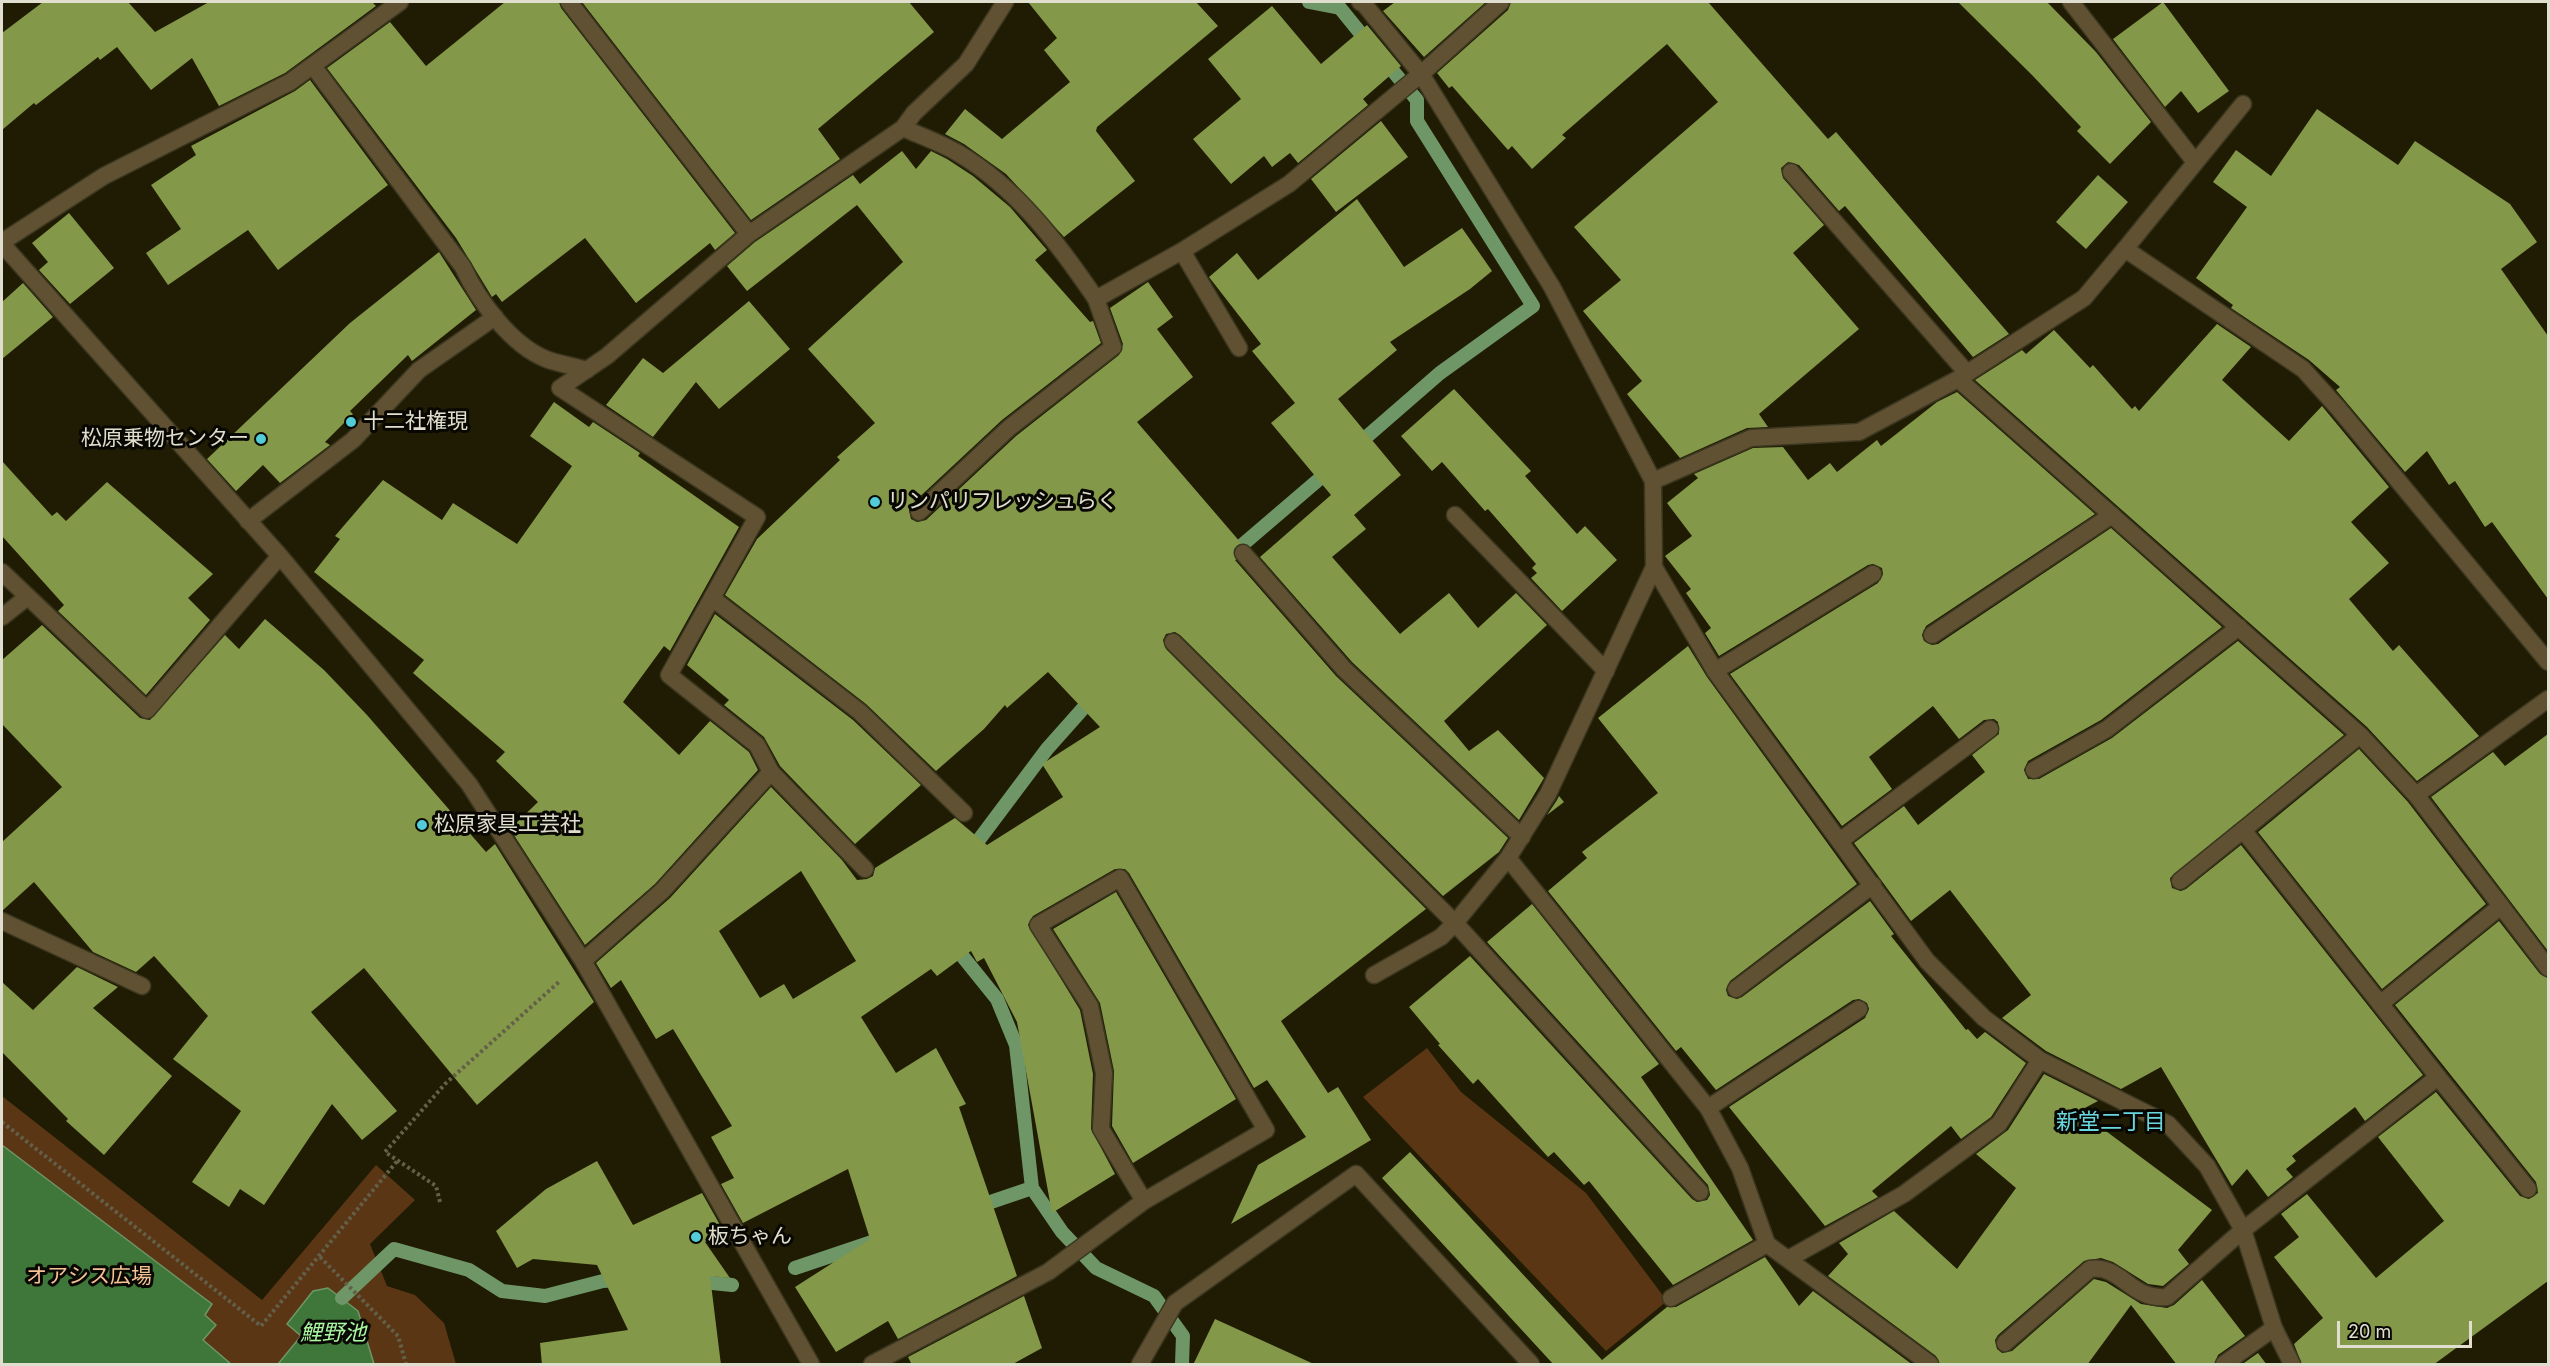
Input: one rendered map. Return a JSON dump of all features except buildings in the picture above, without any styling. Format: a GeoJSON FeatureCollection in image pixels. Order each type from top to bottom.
{"type":"FeatureCollection","features":[{"type":"Feature","properties":{"kind":"street"},"geometry":{"type":"LineString","coordinates":[[400,2],[290,82],[104,176],[2,243],[280,556],[469,784],[583,961],[811,1365]]}},
{"type":"Feature","properties":{"kind":"street"},"geometry":{"type":"LineString","coordinates":[[569,2],[749,234]]}},
{"type":"Feature","properties":{"kind":"street"},"geometry":{"type":"LineString","coordinates":[[865,869],[771,772],[757,745],[669,675],[757,517],[560,388],[607,356],[749,234],[903,128],[914,112],[966,64],[1005,2]]}},
{"type":"Feature","properties":{"kind":"street"},"geometry":{"type":"LineString","coordinates":[[1360,2],[1364,4],[1420,75],[1552,286],[1653,480],[1654,567],[1548,794],[1508,858],[1455,923],[1441,937],[1374,975]]}},
{"type":"Feature","properties":{"kind":"street"},"geometry":{"type":"LineString","coordinates":[[1096,300],[1182,251],[1289,184],[1420,75],[1501,2]]}},
{"type":"Feature","properties":{"kind":"street"},"geometry":{"type":"LineString","coordinates":[[2071,2],[2195,162]]}},
{"type":"Feature","properties":{"kind":"street"},"geometry":{"type":"LineString","coordinates":[[313,66],[463,267],[474,292],[509,334],[544,358],[587,370]]}},
{"type":"Feature","properties":{"kind":"street"},"geometry":{"type":"LineString","coordinates":[[1653,480],[1751,438],[1859,432],[1963,376],[2084,298],[2243,104]]}},
{"type":"Feature","properties":{"kind":"street"},"geometry":{"type":"LineString","coordinates":[[903,128],[958,153],[1012,194],[1062,249],[1096,300],[1113,347],[1009,428],[919,512]]}},
{"type":"Feature","properties":{"kind":"street"},"geometry":{"type":"LineString","coordinates":[[1791,172],[1963,376],[2112,515],[2360,735],[2416,795],[2548,968]]}},
{"type":"Feature","properties":{"kind":"street"},"geometry":{"type":"LineString","coordinates":[[2124,249],[2303,369],[2338,408],[2548,662]]}},
{"type":"Feature","properties":{"kind":"street"},"geometry":{"type":"LineString","coordinates":[[1182,251],[1239,348]]}},
{"type":"Feature","properties":{"kind":"street"},"geometry":{"type":"LineString","coordinates":[[248,521],[353,440],[419,370],[495,317]]}},
{"type":"Feature","properties":{"kind":"street"},"geometry":{"type":"LineString","coordinates":[[1455,515],[1606,671]]}},
{"type":"Feature","properties":{"kind":"street"},"geometry":{"type":"LineString","coordinates":[[1932,635],[2112,515]]}},
{"type":"Feature","properties":{"kind":"street"},"geometry":{"type":"LineString","coordinates":[[1243,553],[1344,669],[1522,837]]}},
{"type":"Feature","properties":{"kind":"street"},"geometry":{"type":"LineString","coordinates":[[2,572],[26,598],[147,710],[280,556]]}},
{"type":"Feature","properties":{"kind":"street"},"geometry":{"type":"LineString","coordinates":[[1654,567],[1715,671],[1841,840],[1927,961],[1984,1018],[2040,1060],[2168,1124],[2207,1166],[2243,1230],[2274,1328],[2292,1365]]}},
{"type":"Feature","properties":{"kind":"street"},"geometry":{"type":"LineString","coordinates":[[1715,671],[1873,574]]}},
{"type":"Feature","properties":{"kind":"street"},"geometry":{"type":"LineString","coordinates":[[2,617],[26,598]]}},
{"type":"Feature","properties":{"kind":"street"},"geometry":{"type":"LineString","coordinates":[[712,598],[860,712],[964,813]]}},
{"type":"Feature","properties":{"kind":"street"},"geometry":{"type":"LineString","coordinates":[[2034,770],[2107,729],[2239,627]]}},
{"type":"Feature","properties":{"kind":"street"},"geometry":{"type":"LineString","coordinates":[[1173,642],[1455,923],[1700,1192]]}},
{"type":"Feature","properties":{"kind":"street"},"geometry":{"type":"LineString","coordinates":[[2416,795],[2548,699]]}},
{"type":"Feature","properties":{"kind":"street"},"geometry":{"type":"LineString","coordinates":[[1841,840],[1990,729]]}},
{"type":"Feature","properties":{"kind":"street"},"geometry":{"type":"LineString","coordinates":[[2180,881],[2360,735]]}},
{"type":"Feature","properties":{"kind":"street"},"geometry":{"type":"LineString","coordinates":[[583,961],[662,891],[771,772]]}},
{"type":"Feature","properties":{"kind":"street"},"geometry":{"type":"LineString","coordinates":[[2243,830],[2528,1189]]}},
{"type":"Feature","properties":{"kind":"street"},"geometry":{"type":"LineString","coordinates":[[1508,858],[1708,1108],[1740,1168],[1767,1244],[1930,1365]]}},
{"type":"Feature","properties":{"kind":"street"},"geometry":{"type":"LineString","coordinates":[[872,1365],[1062,1263],[1144,1201],[1266,1130],[1120,878],[1038,925],[1089,1006],[1104,1073],[1101,1129],[1144,1201]]}},
{"type":"Feature","properties":{"kind":"street"},"geometry":{"type":"LineString","coordinates":[[1736,989],[1873,885]]}},
{"type":"Feature","properties":{"kind":"street"},"geometry":{"type":"LineString","coordinates":[[2380,1004],[2501,906]]}},
{"type":"Feature","properties":{"kind":"street"},"geometry":{"type":"LineString","coordinates":[[2,921],[142,986]]}},
{"type":"Feature","properties":{"kind":"street"},"geometry":{"type":"LineString","coordinates":[[1708,1108],[1859,1009]]}},
{"type":"Feature","properties":{"kind":"street"},"geometry":{"type":"LineString","coordinates":[[1788,1259],[1904,1194],[1999,1124],[2040,1060]]}},
{"type":"Feature","properties":{"kind":"street"},"geometry":{"type":"LineString","coordinates":[[2005,1343],[2090,1269],[2108,1270],[2145,1296],[2167,1297],[2243,1230],[2438,1077]]}},
{"type":"Feature","properties":{"kind":"street"},"geometry":{"type":"LineString","coordinates":[[1140,1365],[1175,1303],[1356,1174],[1531,1365]]}},
{"type":"Feature","properties":{"kind":"street"},"geometry":{"type":"LineString","coordinates":[[1671,1298],[1767,1244]]}},
{"type":"Feature","properties":{"kind":"street"},"geometry":{"type":"LineString","coordinates":[[2224,1365],[2274,1328]]}},
{"type":"Feature","properties":{"kind":"path"},"geometry":{"type":"LineString","coordinates":[[440,1202],[436,1186],[385,1152],[445,1084],[583,961]]}},
{"type":"Feature","properties":{"kind":"path"},"geometry":{"type":"LineString","coordinates":[[2,1122],[261,1326],[398,1160]]}},
{"type":"Feature","properties":{"kind":"path"},"geometry":{"type":"LineString","coordinates":[[320,1257],[373,1308],[398,1336],[406,1365]]}},
{"type":"Feature","properties":{"kind":"green space"},"geometry":{"type":"Polygon","coordinates":[[[1427,1048],[1461,1092],[1586,1193],[1667,1301],[1606,1351],[1363,1097],[1427,1048]]]}},
{"type":"Feature","properties":{"kind":"green space","name":"オアシス広場"},"geometry":{"type":"Polygon","coordinates":[[[2,1096],[262,1300],[376,1165],[415,1200],[370,1244],[387,1286],[415,1295],[444,1323],[456,1364],[2,1364],[2,1096]]]}},
{"type":"Feature","properties":{"kind":"water"},"geometry":{"type":"Polygon","coordinates":[[[2,1145],[212,1304],[205,1315],[216,1325],[203,1340],[231,1364],[2,1364],[2,1145]]]}},
{"type":"Feature","properties":{"kind":"water","name":"鯉野池"},"geometry":{"type":"Polygon","coordinates":[[[328,1288],[358,1311],[374,1364],[278,1364],[301,1336],[287,1324],[313,1291],[328,1288]]]}},
{"type":"Feature","properties":{"kind":"waterway"},"geometry":{"type":"LineString","coordinates":[[1309,2],[1340,8],[1370,45]]}},
{"type":"Feature","properties":{"kind":"waterway"},"geometry":{"type":"LineString","coordinates":[[1356,446],[1440,373],[1533,306],[1417,121],[1417,100],[1383,59]]}},
{"type":"Feature","properties":{"kind":"waterway"},"geometry":{"type":"LineString","coordinates":[[1220,564],[1331,469]]}},
{"type":"Feature","properties":{"kind":"waterway"},"geometry":{"type":"LineString","coordinates":[[969,853],[1047,749],[1095,695]]}},
{"type":"Feature","properties":{"kind":"waterway"},"geometry":{"type":"LineString","coordinates":[[951,942],[997,999],[1016,1045],[1032,1188],[1062,1232],[1096,1268],[1154,1296],[1183,1336],[1182,1364]]}},
{"type":"Feature","properties":{"kind":"waterway"},"geometry":{"type":"LineString","coordinates":[[976,1207],[1032,1188]]}},
{"type":"Feature","properties":{"kind":"waterway"},"geometry":{"type":"LineString","coordinates":[[795,1268],[875,1241]]}},
{"type":"Feature","properties":{"kind":"waterway"},"geometry":{"type":"LineString","coordinates":[[342,1298],[394,1249],[469,1270],[502,1291],[545,1296],[603,1281],[621,1280]]}},
{"type":"Feature","properties":{"kind":"waterway"},"geometry":{"type":"LineString","coordinates":[[693,1281],[732,1285]]}},
{"type":"Feature","properties":{"kind":"place","name":"十二社権現"},"geometry":{"type":"Point","coordinates":[351,422]}},
{"type":"Feature","properties":{"kind":"place","name":"松原乗物センター"},"geometry":{"type":"Point","coordinates":[261,439]}},
{"type":"Feature","properties":{"kind":"place","name":"リンパリフレッシュらく"},"geometry":{"type":"Point","coordinates":[875,502]}},
{"type":"Feature","properties":{"kind":"place","name":"松原家具工芸社"},"geometry":{"type":"Point","coordinates":[422,825]}},
{"type":"Feature","properties":{"kind":"place","name":"板ちゃん"},"geometry":{"type":"Point","coordinates":[696,1237]}},
{"type":"Feature","properties":{"kind":"district","name":"新堂二丁目"},"geometry":{"type":"Point","coordinates":[2111,1122]}}]}
